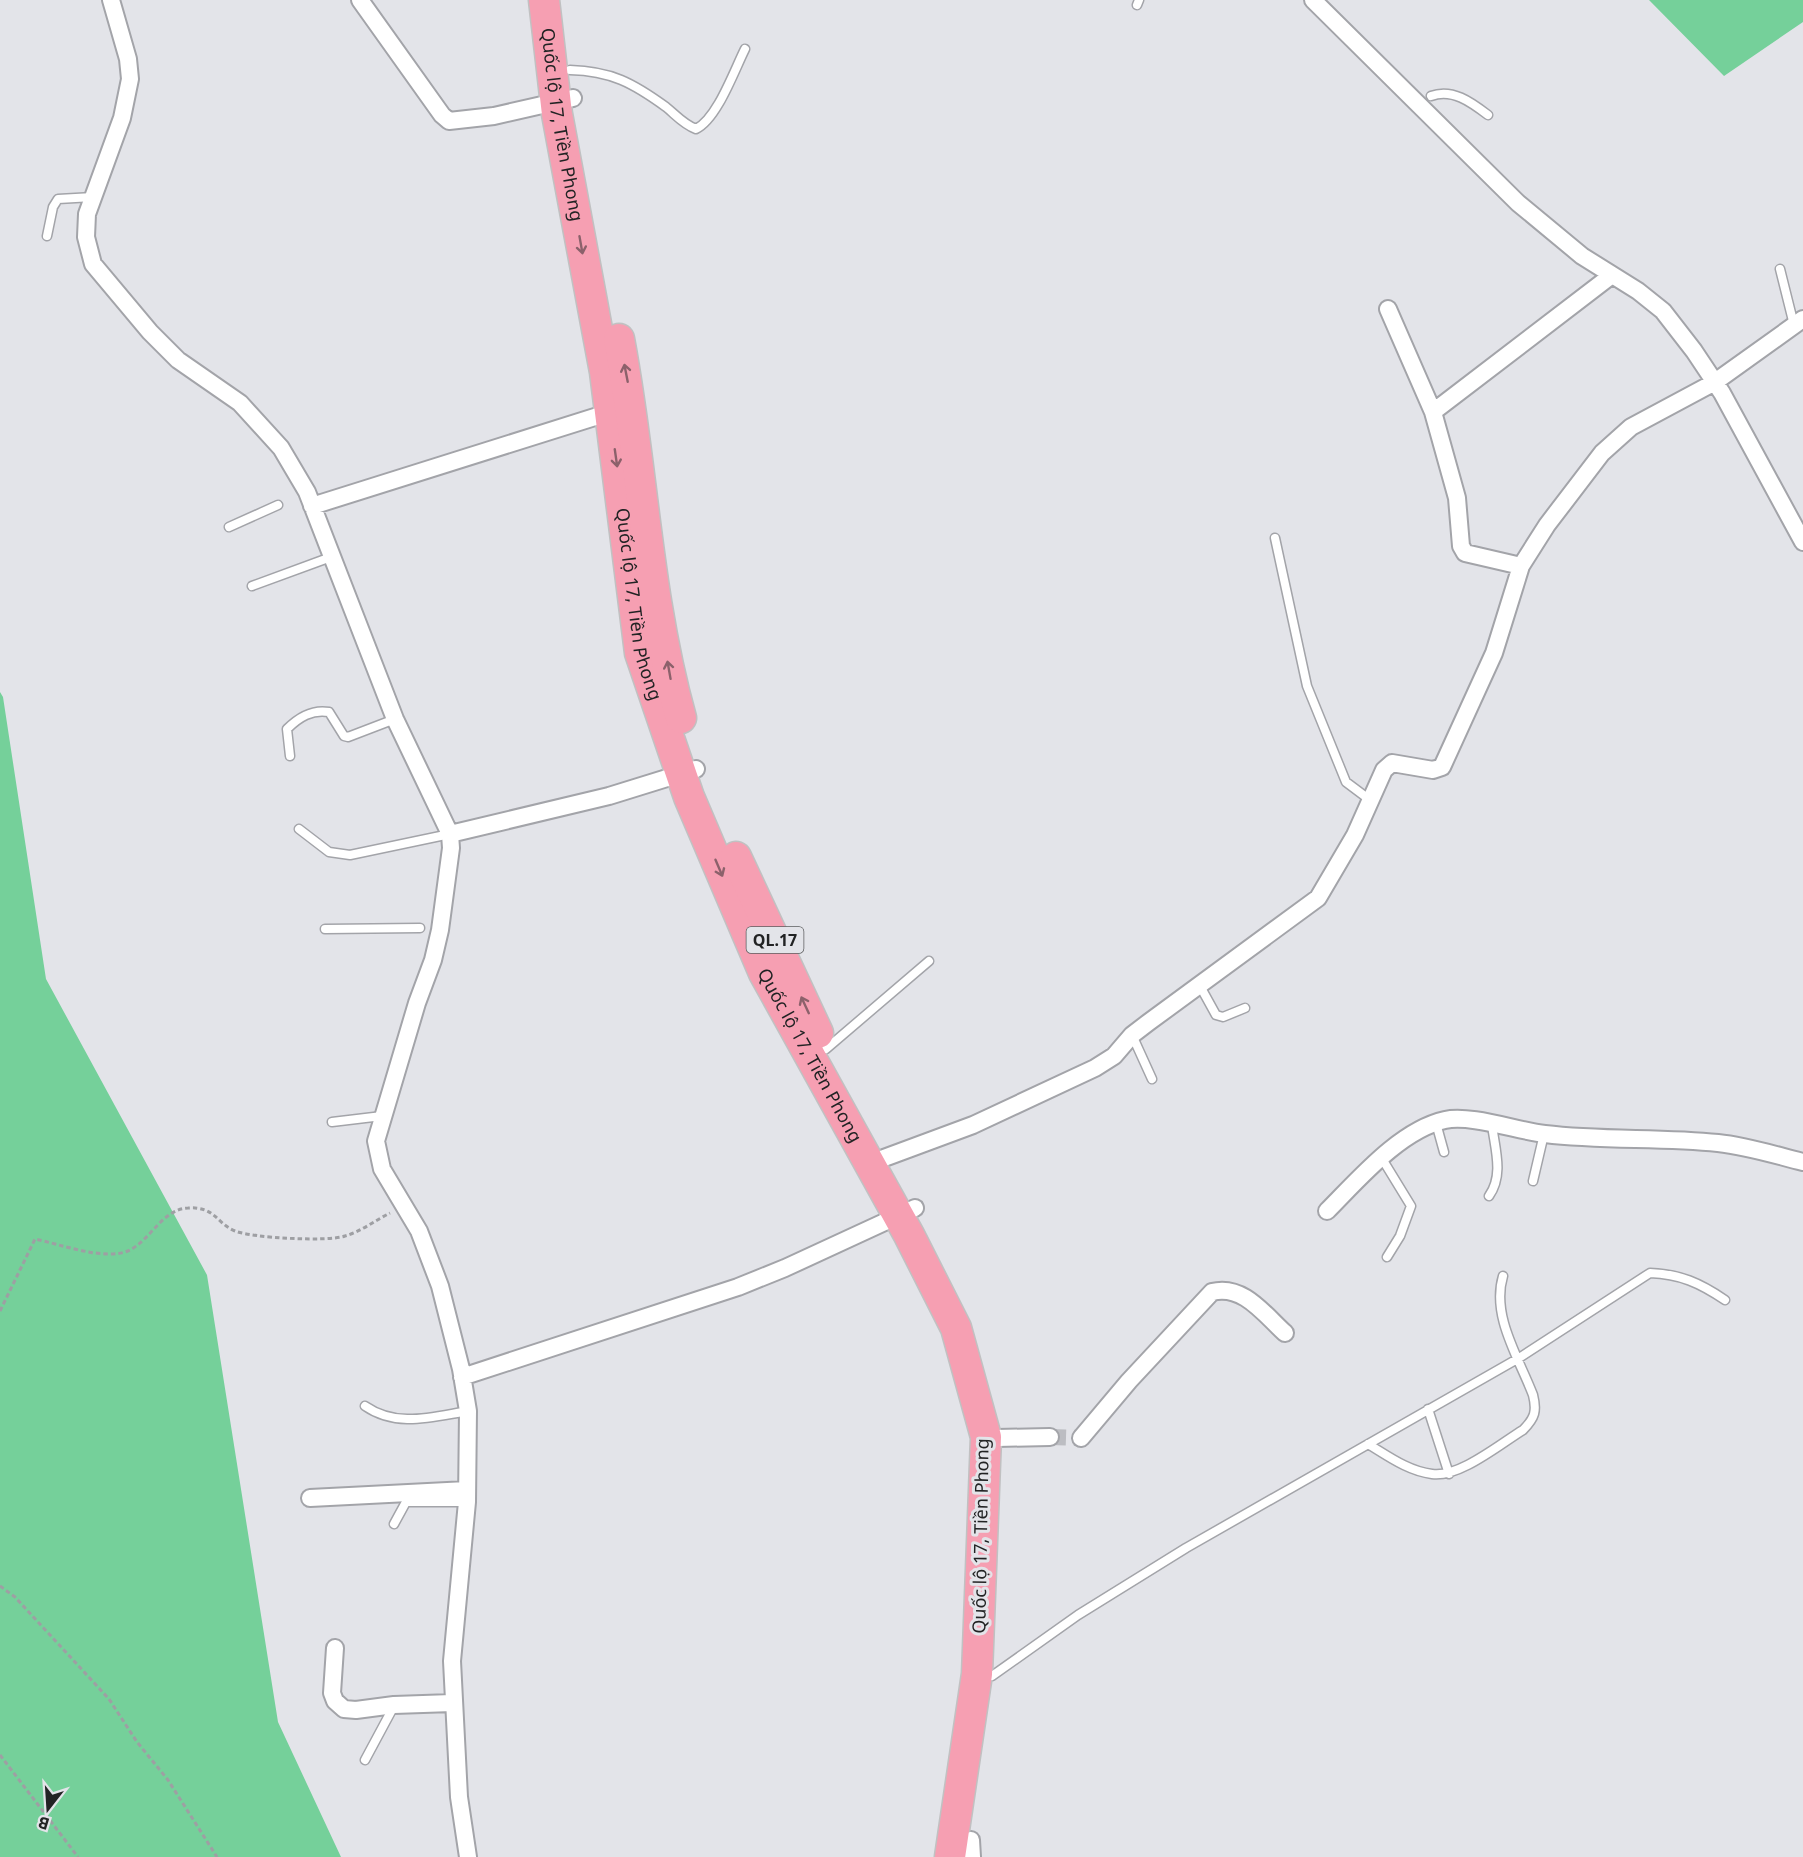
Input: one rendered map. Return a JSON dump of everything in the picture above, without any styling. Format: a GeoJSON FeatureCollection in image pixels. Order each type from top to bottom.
{"type":"FeatureCollection","features":[{"type":"Feature","properties":{"kind":"highway","name":"Quốc lộ 17, Tiền Phong"},"geometry":{"type":"LineString","coordinates":[[544,0],[567,89],[621,408],[688,772],[764,973],[906,1212],[953,1284],[975,1339],[994,1401],[1001,1477],[992,1676],[965,1853]]}},
{"type":"Feature","properties":{"kind":"highway","name":"Quốc lộ 17, Tiền Phong"},"geometry":{"type":"LineString","coordinates":[[562,0],[567,89]]}},
{"type":"Feature","properties":{"kind":"highway","name":"Quốc lộ 17, Tiền Phong"},"geometry":{"type":"LineString","coordinates":[[688,772],[860,1117],[884,1158],[956,1328],[986,1437],[977,1674],[965,1853]]}},
{"type":"Feature","properties":{"kind":"street"},"geometry":{"type":"LineString","coordinates":[[111,0],[128,59],[130,79],[122,118],[87,214],[86,237],[93,264],[150,332],[178,360],[240,403],[280,448],[331,557],[395,719],[450,834],[451,848],[433,960],[417,1003],[376,1141],[382,1169],[418,1231],[440,1286],[468,1411],[467,1496],[452,1661],[452,1703],[457,1728],[459,1797],[468,1857]]}},
{"type":"Feature","properties":{"kind":"street"},"geometry":{"type":"LineString","coordinates":[[360,0],[442,115],[449,120],[494,116],[567,89]]}},
{"type":"Feature","properties":{"kind":"street"},"geometry":{"type":"LineString","coordinates":[[1313,0],[1425,100],[1518,202],[1582,256],[1663,311],[1714,382],[1803,542]]}},
{"type":"Feature","properties":{"kind":"street"},"geometry":{"type":"LineString","coordinates":[[1433,412],[1612,275]]}},
{"type":"Feature","properties":{"kind":"street"},"geometry":{"type":"LineString","coordinates":[[1388,309],[1433,412],[1457,498],[1461,546],[1465,553],[1521,566]]}},
{"type":"Feature","properties":{"kind":"street"},"geometry":{"type":"LineString","coordinates":[[884,1158],[973,1125],[1095,1068],[1114,1056],[1132,1035],[1318,898],[1355,835],[1384,770],[1392,763],[1433,770],[1442,767],[1494,653],[1521,566],[1547,525],[1602,453],[1631,427],[1714,382],[1798,322]]}},
{"type":"Feature","properties":{"kind":"street"},"geometry":{"type":"LineString","coordinates":[[305,498],[420,471],[621,408]]}},
{"type":"Feature","properties":{"kind":"street"},"geometry":{"type":"LineString","coordinates":[[450,834],[609,796],[688,772]]}},
{"type":"Feature","properties":{"kind":"street"},"geometry":{"type":"LineString","coordinates":[[1327,1211],[1381,1157],[1446,1119],[1466,1119],[1544,1134],[1588,1138],[1738,1145],[1803,1162]]}},
{"type":"Feature","properties":{"kind":"street"},"geometry":{"type":"LineString","coordinates":[[462,1377],[738,1287],[785,1268],[906,1212]]}},
{"type":"Feature","properties":{"kind":"street"},"geometry":{"type":"LineString","coordinates":[[1081,1438],[1153,1354],[1212,1292],[1224,1289],[1246,1297],[1285,1333]]}},
{"type":"Feature","properties":{"kind":"street"},"geometry":{"type":"LineString","coordinates":[[997,1438],[1050,1437]]}},
{"type":"Feature","properties":{"kind":"street"},"geometry":{"type":"LineString","coordinates":[[310,1498],[467,1496]]}},
{"type":"Feature","properties":{"kind":"street"},"geometry":{"type":"LineString","coordinates":[[334,1648],[332,1693],[335,1701],[344,1709],[452,1703]]}},
{"type":"Feature","properties":{"kind":"lane"},"geometry":{"type":"LineString","coordinates":[[567,89],[613,75],[636,86],[685,125],[696,129],[705,125],[715,110],[745,49]]}},
{"type":"Feature","properties":{"kind":"lane"},"geometry":{"type":"LineString","coordinates":[[1425,100],[1442,92],[1455,94],[1488,115]]}},
{"type":"Feature","properties":{"kind":"lane"},"geometry":{"type":"LineString","coordinates":[[47,236],[53,207],[58,199],[93,197]]}},
{"type":"Feature","properties":{"kind":"lane"},"geometry":{"type":"LineString","coordinates":[[1780,269],[1798,322]]}},
{"type":"Feature","properties":{"kind":"lane"},"geometry":{"type":"LineString","coordinates":[[229,527],[278,505]]}},
{"type":"Feature","properties":{"kind":"lane"},"geometry":{"type":"LineString","coordinates":[[1275,538],[1307,686],[1346,782],[1370,800]]}},
{"type":"Feature","properties":{"kind":"lane"},"geometry":{"type":"LineString","coordinates":[[252,586],[331,557]]}},
{"type":"Feature","properties":{"kind":"lane"},"geometry":{"type":"LineString","coordinates":[[290,756],[287,729],[298,718],[320,710],[329,712],[344,736],[348,737],[395,719]]}},
{"type":"Feature","properties":{"kind":"lane"},"geometry":{"type":"LineString","coordinates":[[299,829],[329,852],[350,855],[450,834]]}},
{"type":"Feature","properties":{"kind":"lane"},"geometry":{"type":"LineString","coordinates":[[325,930],[420,928]]}},
{"type":"Feature","properties":{"kind":"lane"},"geometry":{"type":"LineString","coordinates":[[826,1049],[929,960]]}},
{"type":"Feature","properties":{"kind":"lane"},"geometry":{"type":"LineString","coordinates":[[1200,986],[1216,1015],[1223,1017],[1245,1008]]}},
{"type":"Feature","properties":{"kind":"lane"},"geometry":{"type":"LineString","coordinates":[[1132,1035],[1152,1079]]}},
{"type":"Feature","properties":{"kind":"lane"},"geometry":{"type":"LineString","coordinates":[[332,1122],[382,1116]]}},
{"type":"Feature","properties":{"kind":"lane"},"geometry":{"type":"LineString","coordinates":[[1436,1123],[1444,1152]]}},
{"type":"Feature","properties":{"kind":"lane"},"geometry":{"type":"LineString","coordinates":[[1489,1196],[1497,1185],[1498,1170],[1492,1125]]}},
{"type":"Feature","properties":{"kind":"lane"},"geometry":{"type":"LineString","coordinates":[[1533,1181],[1544,1134]]}},
{"type":"Feature","properties":{"kind":"lane"},"geometry":{"type":"LineString","coordinates":[[1381,1157],[1411,1206],[1400,1236],[1388,1257]]}},
{"type":"Feature","properties":{"kind":"lane"},"geometry":{"type":"LineString","coordinates":[[992,1676],[1078,1615],[1176,1554],[1519,1358],[1650,1273],[1687,1278],[1705,1286],[1725,1300]]}},
{"type":"Feature","properties":{"kind":"lane"},"geometry":{"type":"LineString","coordinates":[[1368,1444],[1407,1467],[1431,1474],[1449,1474],[1504,1442],[1533,1420],[1537,1409],[1499,1309],[1498,1291],[1503,1276]]}},
{"type":"Feature","properties":{"kind":"lane"},"geometry":{"type":"LineString","coordinates":[[365,1406],[390,1419],[428,1418],[468,1411]]}},
{"type":"Feature","properties":{"kind":"lane"},"geometry":{"type":"LineString","coordinates":[[1428,1409],[1449,1474]]}},
{"type":"Feature","properties":{"kind":"lane"},"geometry":{"type":"LineString","coordinates":[[394,1524],[406,1502],[467,1496]]}},
{"type":"Feature","properties":{"kind":"lane"},"geometry":{"type":"LineString","coordinates":[[365,1760],[394,1705]]}},
{"type":"Feature","properties":{"kind":"path"},"geometry":{"type":"LineString","coordinates":[[0,1311],[35,1239],[104,1255],[128,1251],[151,1235],[166,1216],[185,1208],[201,1208],[217,1216],[233,1231],[250,1235],[320,1239],[346,1236],[402,1207]]}},
{"type":"Feature","properties":{"kind":"path"},"geometry":{"type":"LineString","coordinates":[[0,1586],[15,1597],[109,1699],[168,1780],[217,1857]]}},
{"type":"Feature","properties":{"kind":"path"},"geometry":{"type":"LineString","coordinates":[[0,1755],[78,1857]]}},
{"type":"Feature","properties":{"kind":"green space"},"geometry":{"type":"Polygon","coordinates":[[[1649,0],[1803,0],[1803,22],[1724,76],[1649,0]]]}},
{"type":"Feature","properties":{"kind":"green space"},"geometry":{"type":"Polygon","coordinates":[[[0,692],[3,697],[46,979],[207,1275],[278,1722],[341,1857],[0,1857],[0,692]]]}},
{"type":"Feature","properties":{"kind":"tunnel"},"geometry":{"type":"LineString","coordinates":[[1050,1437],[1081,1438]]}}]}
